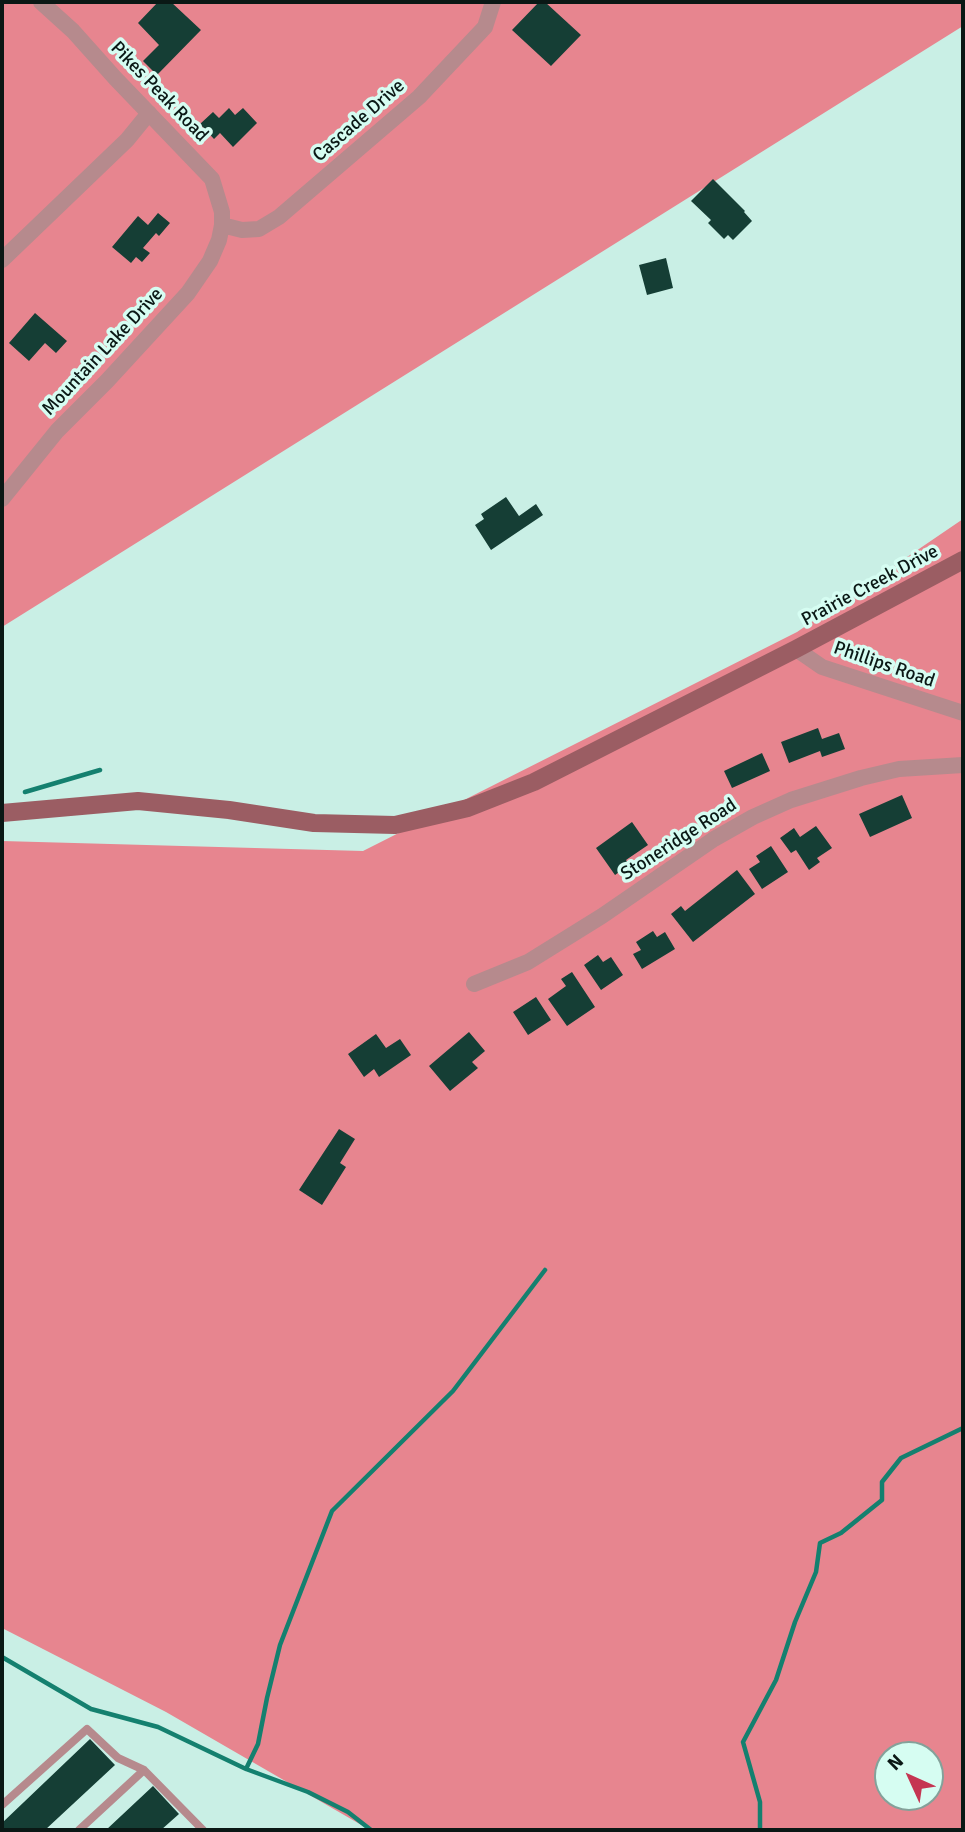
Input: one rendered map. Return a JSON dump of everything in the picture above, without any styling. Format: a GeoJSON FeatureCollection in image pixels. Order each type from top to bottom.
{"type":"FeatureCollection","features":[{"type":"Feature","properties":{"kind":"main road","name":"Prairie Creek Drive"},"geometry":{"type":"LineString","coordinates":[[2,813],[138,801],[229,810],[314,823],[394,825],[468,808],[534,782],[796,649],[963,559]]}},
{"type":"Feature","properties":{"kind":"street","name":"Pikes Peak Road"},"geometry":{"type":"LineString","coordinates":[[41,2],[73,32],[212,179],[222,212],[222,225]]}},
{"type":"Feature","properties":{"kind":"street","name":"Cascade Drive"},"geometry":{"type":"LineString","coordinates":[[222,225],[242,230],[259,229],[279,217],[419,97],[485,27],[493,2]]}},
{"type":"Feature","properties":{"kind":"street"},"geometry":{"type":"LineString","coordinates":[[2,260],[127,140],[149,113]]}},
{"type":"Feature","properties":{"kind":"street","name":"Mountain Lake Drive"},"geometry":{"type":"LineString","coordinates":[[2,499],[57,431],[188,293],[216,249],[222,225]]}},
{"type":"Feature","properties":{"kind":"street","name":"Phillips Road"},"geometry":{"type":"LineString","coordinates":[[796,649],[822,667],[963,713]]}},
{"type":"Feature","properties":{"kind":"street","name":"Stoneridge Road"},"geometry":{"type":"LineString","coordinates":[[474,984],[528,962],[602,916],[714,839],[753,817],[791,800],[861,778],[899,769],[963,765]]}},
{"type":"Feature","properties":{"kind":"lane"},"geometry":{"type":"LineString","coordinates":[[2,1805],[87,1729],[118,1758],[144,1770],[196,1828]]}},
{"type":"Feature","properties":{"kind":"lane"},"geometry":{"type":"LineString","coordinates":[[79,1830],[144,1770]]}},
{"type":"Feature","properties":{"kind":"shaded area"},"geometry":{"type":"Polygon","coordinates":[[[2,2],[963,2],[963,26],[2,627],[2,2]]]}},
{"type":"Feature","properties":{"kind":"shaded area"},"geometry":{"type":"Polygon","coordinates":[[[963,519],[963,1830],[370,1830],[166,1712],[2,1628],[2,841],[363,851],[797,632],[963,519]]]}},
{"type":"Feature","properties":{"kind":"building"},"geometry":{"type":"Polygon","coordinates":[[[158,2],[171,2],[201,30],[157,75],[143,61],[159,45],[138,23],[158,2]]]}},
{"type":"Feature","properties":{"kind":"building"},"geometry":{"type":"Polygon","coordinates":[[[539,2],[545,2],[581,35],[551,66],[512,30],[539,2]]]}},
{"type":"Feature","properties":{"kind":"building"},"geometry":{"type":"Polygon","coordinates":[[[229,108],[235,115],[243,108],[257,123],[233,147],[220,133],[214,139],[200,124],[213,112],[219,118],[229,108]]]}},
{"type":"Feature","properties":{"kind":"building"},"geometry":{"type":"Polygon","coordinates":[[[713,179],[752,221],[733,240],[728,235],[724,239],[708,223],[711,220],[691,201],[713,179]]]}},
{"type":"Feature","properties":{"kind":"building"},"geometry":{"type":"Polygon","coordinates":[[[158,213],[170,223],[159,236],[156,233],[143,248],[150,253],[142,262],[136,257],[131,263],[112,247],[138,216],[148,225],[158,213]]]}},
{"type":"Feature","properties":{"kind":"building"},"geometry":{"type":"Polygon","coordinates":[[[666,258],[673,288],[647,295],[639,265],[666,258]]]}},
{"type":"Feature","properties":{"kind":"building"},"geometry":{"type":"Polygon","coordinates":[[[35,313],[67,341],[56,353],[45,343],[29,361],[9,343],[35,313]]]}},
{"type":"Feature","properties":{"kind":"building"},"geometry":{"type":"Polygon","coordinates":[[[506,497],[519,516],[536,504],[543,515],[491,550],[475,525],[484,519],[481,514],[506,497]]]}},
{"type":"Feature","properties":{"kind":"building"},"geometry":{"type":"Polygon","coordinates":[[[818,728],[822,739],[839,733],[845,749],[822,757],[820,751],[789,763],[781,742],[818,728]]]}},
{"type":"Feature","properties":{"kind":"building"},"geometry":{"type":"Polygon","coordinates":[[[762,753],[770,771],[732,788],[724,771],[762,753]]]}},
{"type":"Feature","properties":{"kind":"building"},"geometry":{"type":"Polygon","coordinates":[[[902,795],[912,818],[870,837],[859,814],[902,795]]]}},
{"type":"Feature","properties":{"kind":"building"},"geometry":{"type":"Polygon","coordinates":[[[632,822],[648,845],[626,860],[629,865],[615,875],[596,848],[632,822]]]}},
{"type":"Feature","properties":{"kind":"building"},"geometry":{"type":"Polygon","coordinates":[[[816,826],[832,848],[817,858],[820,862],[809,870],[796,850],[791,853],[780,838],[794,828],[800,837],[816,826]]]}},
{"type":"Feature","properties":{"kind":"building"},"geometry":{"type":"Polygon","coordinates":[[[771,846],[788,872],[762,889],[749,869],[760,862],[756,856],[771,846]]]}},
{"type":"Feature","properties":{"kind":"building"},"geometry":{"type":"Polygon","coordinates":[[[737,870],[755,894],[693,942],[671,914],[681,906],[685,911],[737,870]]]}},
{"type":"Feature","properties":{"kind":"building"},"geometry":{"type":"Polygon","coordinates":[[[653,931],[657,937],[665,932],[675,949],[642,969],[633,954],[641,950],[636,942],[653,931]]]}},
{"type":"Feature","properties":{"kind":"building"},"geometry":{"type":"Polygon","coordinates":[[[598,955],[603,962],[611,957],[623,975],[601,990],[584,965],[598,955]]]}},
{"type":"Feature","properties":{"kind":"building"},"geometry":{"type":"Polygon","coordinates":[[[572,972],[595,1007],[567,1026],[548,999],[566,986],[561,979],[572,972]]]}},
{"type":"Feature","properties":{"kind":"building"},"geometry":{"type":"Polygon","coordinates":[[[536,997],[551,1020],[528,1035],[513,1012],[536,997]]]}},
{"type":"Feature","properties":{"kind":"building"},"geometry":{"type":"Polygon","coordinates":[[[469,1032],[485,1051],[472,1062],[478,1068],[450,1091],[429,1066],[469,1032]]]}},
{"type":"Feature","properties":{"kind":"building"},"geometry":{"type":"Polygon","coordinates":[[[376,1034],[386,1048],[400,1039],[411,1055],[379,1077],[374,1069],[364,1077],[348,1054],[376,1034]]]}},
{"type":"Feature","properties":{"kind":"building"},"geometry":{"type":"Polygon","coordinates":[[[339,1129],[355,1139],[340,1163],[346,1167],[322,1205],[299,1190],[339,1129]]]}},
{"type":"Feature","properties":{"kind":"building"},"geometry":{"type":"Polygon","coordinates":[[[90,1739],[115,1765],[45,1830],[2,1830],[2,1823],[90,1739]]]}},
{"type":"Feature","properties":{"kind":"building"},"geometry":{"type":"Polygon","coordinates":[[[153,1786],[179,1814],[161,1830],[106,1830],[153,1786]]]}},
{"type":"Feature","properties":{"kind":"waterway"},"geometry":{"type":"LineString","coordinates":[[25,792],[100,770]]}},
{"type":"Feature","properties":{"kind":"waterway"},"geometry":{"type":"LineString","coordinates":[[246,1769],[258,1744],[280,1645],[332,1511],[453,1391],[545,1270]]}},
{"type":"Feature","properties":{"kind":"waterway"},"geometry":{"type":"LineString","coordinates":[[760,1830],[760,1802],[743,1742],[776,1680],[795,1622],[816,1572],[820,1543],[841,1533],[882,1500],[882,1482],[901,1458],[963,1428]]}},
{"type":"Feature","properties":{"kind":"waterway"},"geometry":{"type":"LineString","coordinates":[[2,1657],[91,1709],[158,1727],[246,1769],[308,1792],[348,1812],[371,1830]]}}]}
